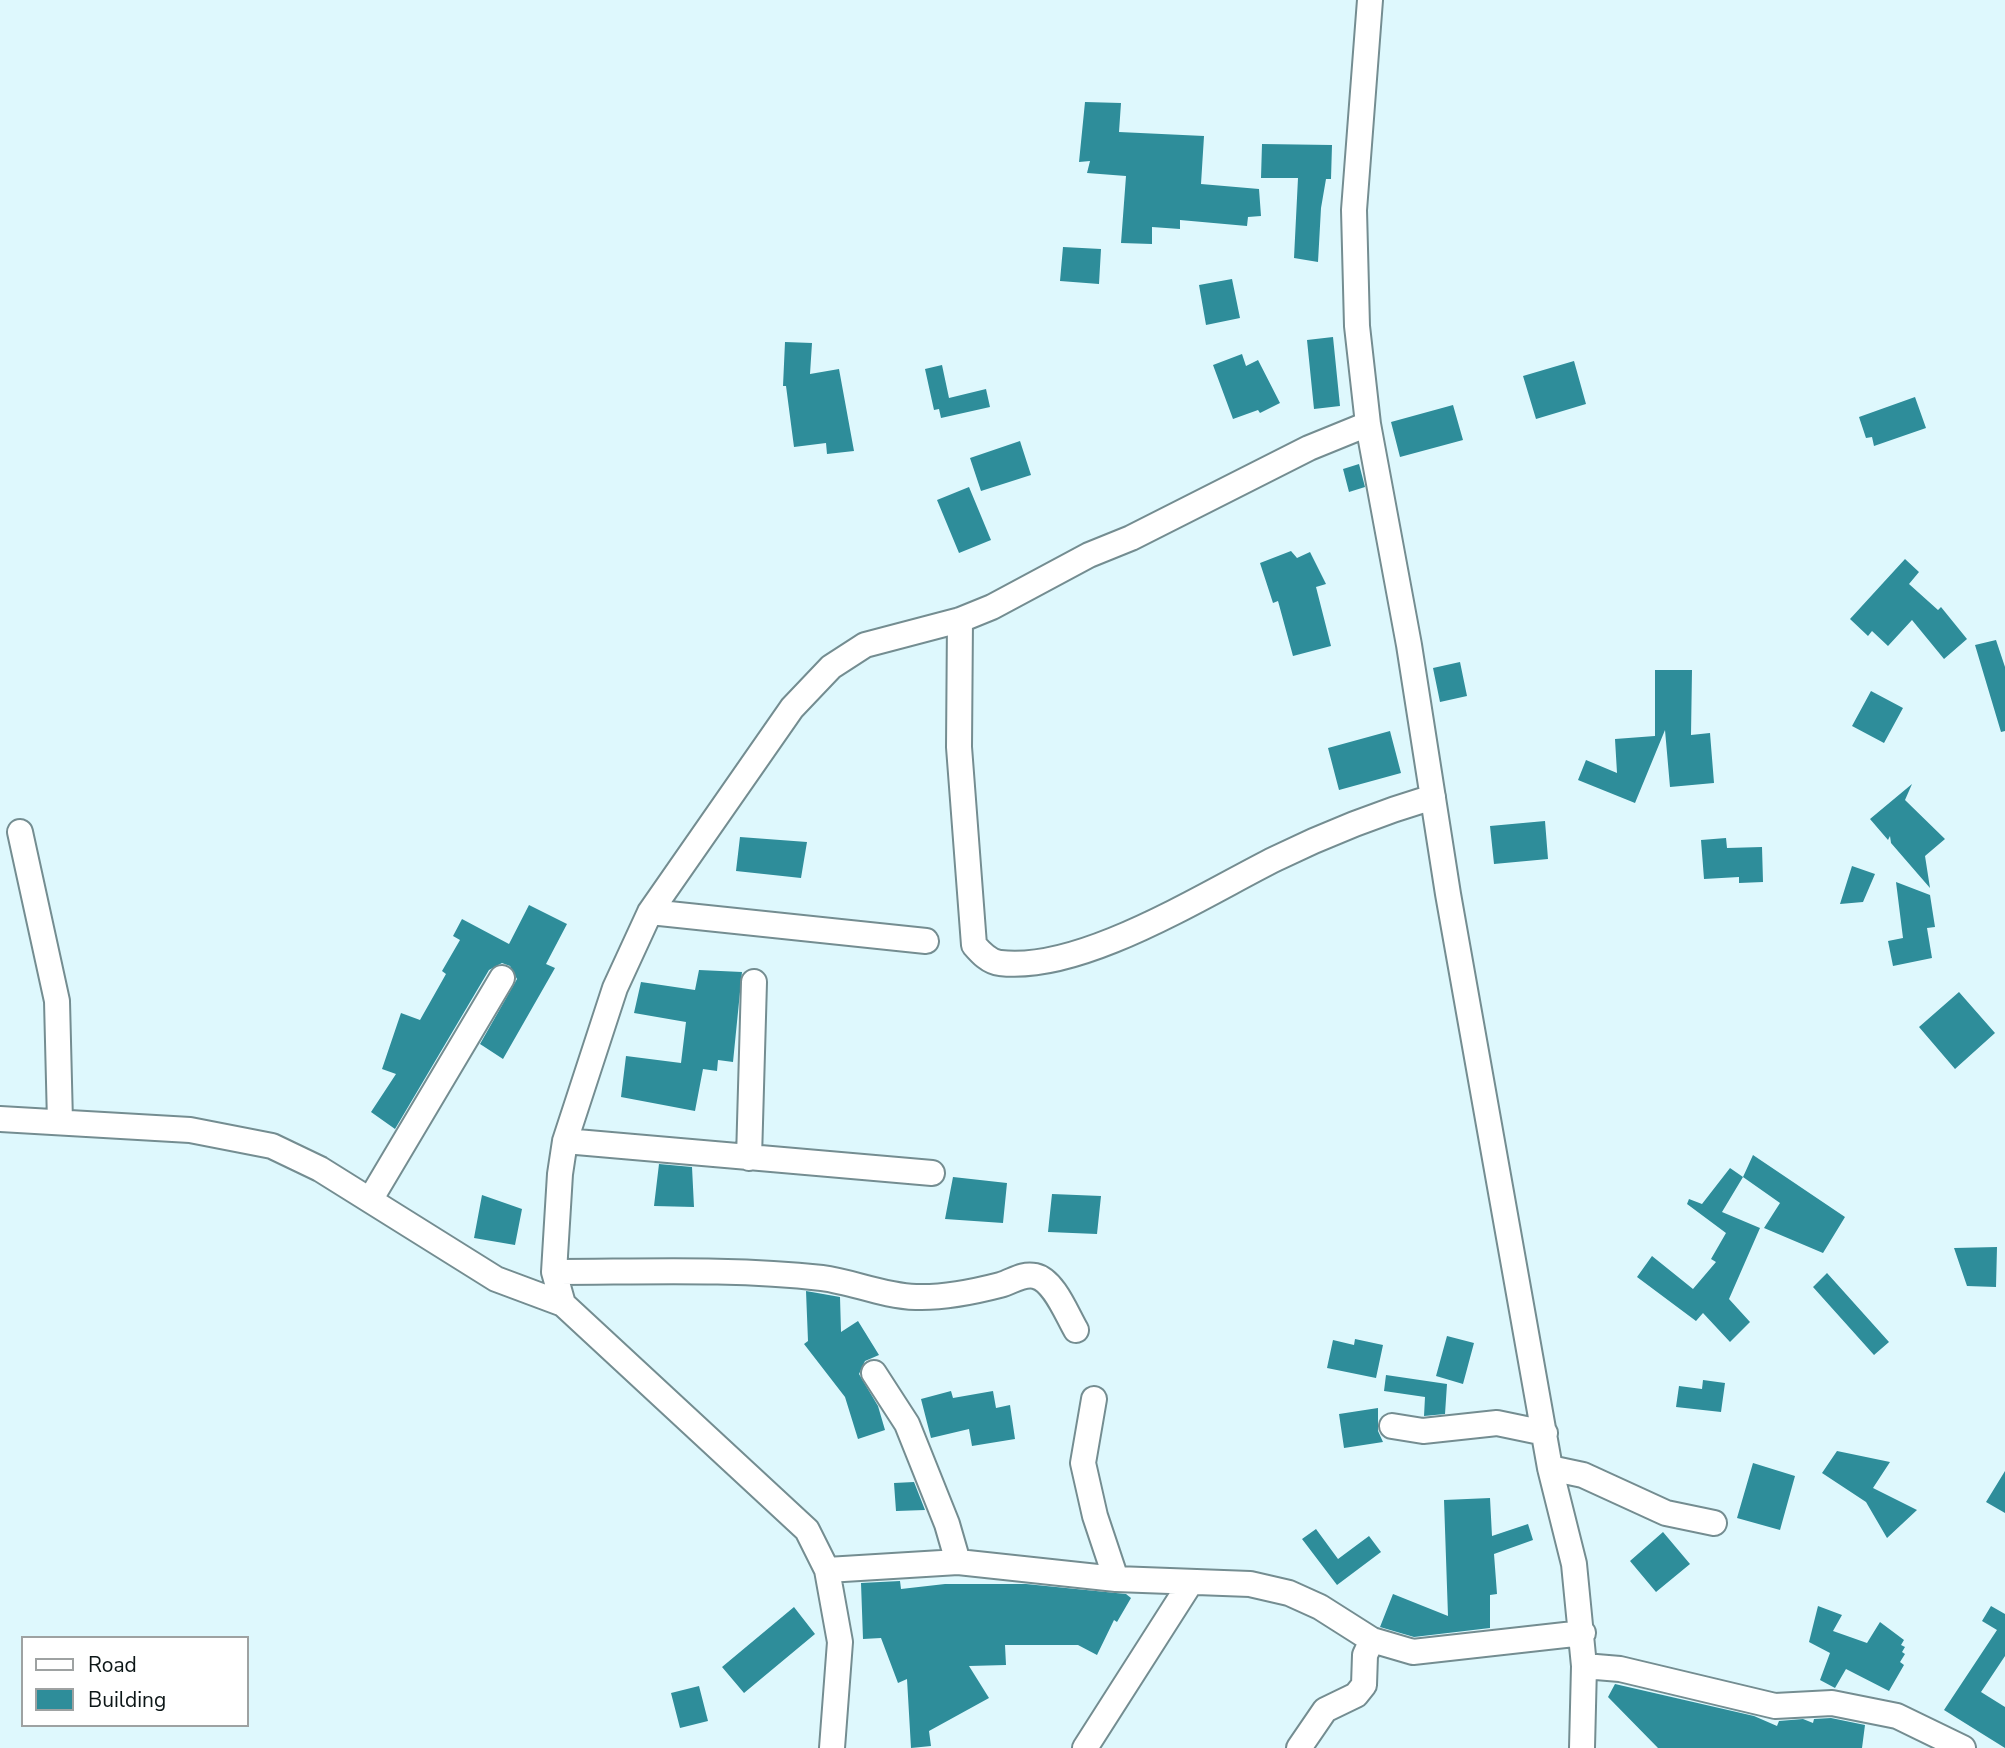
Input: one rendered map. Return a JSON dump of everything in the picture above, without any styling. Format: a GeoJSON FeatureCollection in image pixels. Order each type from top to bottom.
{"type":"FeatureCollection","features":[{"type":"Feature","properties":{"kind":"street"},"geometry":{"type":"LineString","coordinates":[[1370,0],[1354,210],[1357,326],[1368,424],[1550,1468],[1574,1564],[1583,1633],[1582,1748]]}},
{"type":"Feature","properties":{"kind":"street"},"geometry":{"type":"LineString","coordinates":[[563,1304],[554,1272],[560,1174],[565,1141],[615,988],[650,912],[792,708],[831,667],[865,645],[960,620],[992,607],[1037,580],[1131,538],[1309,448],[1368,424]]}},
{"type":"Feature","properties":{"kind":"street"},"geometry":{"type":"LineString","coordinates":[[960,620],[959,747],[974,945],[984,957],[998,963],[1057,959],[1089,949],[1200,900],[1275,859],[1379,813],[1433,797]]}},
{"type":"Feature","properties":{"kind":"street"},"geometry":{"type":"LineString","coordinates":[[20,832],[57,1001],[60,1122]]}},
{"type":"Feature","properties":{"kind":"street"},"geometry":{"type":"LineString","coordinates":[[650,912],[926,941]]}},
{"type":"Feature","properties":{"kind":"street"},"geometry":{"type":"LineString","coordinates":[[370,1200],[502,978]]}},
{"type":"Feature","properties":{"kind":"street"},"geometry":{"type":"LineString","coordinates":[[749,1158],[754,982]]}},
{"type":"Feature","properties":{"kind":"street"},"geometry":{"type":"LineString","coordinates":[[0,1119],[190,1130],[235,1136],[272,1146],[320,1169],[496,1279],[563,1304],[807,1530],[827,1570],[841,1642],[832,1748]]}},
{"type":"Feature","properties":{"kind":"street"},"geometry":{"type":"LineString","coordinates":[[565,1141],[932,1173]]}},
{"type":"Feature","properties":{"kind":"street"},"geometry":{"type":"LineString","coordinates":[[554,1272],[756,1272],[825,1278],[893,1295],[918,1297],[957,1295],[1004,1284],[1025,1275],[1038,1276],[1047,1283],[1076,1330]]}},
{"type":"Feature","properties":{"kind":"street"},"geometry":{"type":"LineString","coordinates":[[874,1373],[907,1424],[947,1524],[958,1562]]}},
{"type":"Feature","properties":{"kind":"street"},"geometry":{"type":"LineString","coordinates":[[1094,1399],[1083,1462],[1095,1516],[1116,1579]]}},
{"type":"Feature","properties":{"kind":"street"},"geometry":{"type":"LineString","coordinates":[[1392,1426],[1423,1431],[1497,1423],[1545,1433]]}},
{"type":"Feature","properties":{"kind":"street"},"geometry":{"type":"LineString","coordinates":[[1550,1468],[1583,1475],[1666,1513],[1714,1523]]}},
{"type":"Feature","properties":{"kind":"street"},"geometry":{"type":"LineString","coordinates":[[827,1570],[958,1562],[1116,1579],[1250,1584],[1289,1593],[1320,1607],[1372,1640],[1413,1652],[1583,1633]]}},
{"type":"Feature","properties":{"kind":"street"},"geometry":{"type":"LineString","coordinates":[[1085,1748],[1191,1582]]}},
{"type":"Feature","properties":{"kind":"street"},"geometry":{"type":"LineString","coordinates":[[1299,1748],[1325,1710],[1356,1695],[1364,1685],[1365,1655],[1372,1640]]}},
{"type":"Feature","properties":{"kind":"street"},"geometry":{"type":"LineString","coordinates":[[1584,1666],[1620,1669],[1775,1706],[1832,1703],[1897,1716],[1963,1748]]}},
{"type":"Feature","properties":{"kind":"building"},"geometry":{"type":"Polygon","coordinates":[[[1085,102],[1121,103],[1119,132],[1204,136],[1201,184],[1259,189],[1261,216],[1248,217],[1247,226],[1180,220],[1180,229],[1152,227],[1152,244],[1121,243],[1126,176],[1087,173],[1090,161],[1079,162],[1085,102]]]}},
{"type":"Feature","properties":{"kind":"building"},"geometry":{"type":"Polygon","coordinates":[[[1262,144],[1332,145],[1331,179],[1326,179],[1321,208],[1318,262],[1294,258],[1298,178],[1261,178],[1262,144]]]}},
{"type":"Feature","properties":{"kind":"building"},"geometry":{"type":"Polygon","coordinates":[[[1063,247],[1101,249],[1099,284],[1060,281],[1063,247]]]}},
{"type":"Feature","properties":{"kind":"building"},"geometry":{"type":"Polygon","coordinates":[[[1232,279],[1240,318],[1206,325],[1199,285],[1232,279]]]}},
{"type":"Feature","properties":{"kind":"building"},"geometry":{"type":"Polygon","coordinates":[[[1333,337],[1340,406],[1314,409],[1307,340],[1333,337]]]}},
{"type":"Feature","properties":{"kind":"building"},"geometry":{"type":"Polygon","coordinates":[[[785,342],[812,343],[810,374],[839,369],[854,451],[827,454],[826,443],[794,447],[786,386],[783,386],[785,342]]]}},
{"type":"Feature","properties":{"kind":"building"},"geometry":{"type":"Polygon","coordinates":[[[1242,354],[1246,366],[1258,360],[1280,403],[1260,413],[1258,410],[1233,419],[1213,365],[1242,354]]]}},
{"type":"Feature","properties":{"kind":"building"},"geometry":{"type":"Polygon","coordinates":[[[1574,361],[1586,404],[1536,419],[1523,376],[1574,361]]]}},
{"type":"Feature","properties":{"kind":"building"},"geometry":{"type":"Polygon","coordinates":[[[942,365],[949,398],[986,389],[990,407],[941,418],[939,409],[934,410],[925,369],[942,365]]]}},
{"type":"Feature","properties":{"kind":"building"},"geometry":{"type":"Polygon","coordinates":[[[1915,397],[1926,428],[1874,446],[1872,437],[1866,438],[1859,417],[1915,397]]]}},
{"type":"Feature","properties":{"kind":"building"},"geometry":{"type":"Polygon","coordinates":[[[1453,405],[1463,440],[1400,457],[1391,422],[1453,405]]]}},
{"type":"Feature","properties":{"kind":"building"},"geometry":{"type":"Polygon","coordinates":[[[1020,441],[1031,475],[981,491],[970,458],[1020,441]]]}},
{"type":"Feature","properties":{"kind":"building"},"geometry":{"type":"Polygon","coordinates":[[[1359,464],[1365,487],[1349,492],[1343,469],[1359,464]]]}},
{"type":"Feature","properties":{"kind":"building"},"geometry":{"type":"Polygon","coordinates":[[[969,487],[991,540],[959,553],[937,500],[969,487]]]}},
{"type":"Feature","properties":{"kind":"building"},"geometry":{"type":"Polygon","coordinates":[[[1291,551],[1297,558],[1310,552],[1326,584],[1316,587],[1331,646],[1293,656],[1278,601],[1273,603],[1260,563],[1291,551]]]}},
{"type":"Feature","properties":{"kind":"building"},"geometry":{"type":"Polygon","coordinates":[[[1905,559],[1919,572],[1909,584],[1938,610],[1941,607],[1967,639],[1944,659],[1912,620],[1888,646],[1872,631],[1868,636],[1850,619],[1905,559]]]}},
{"type":"Feature","properties":{"kind":"building"},"geometry":{"type":"Polygon","coordinates":[[[1996,640],[2005,667],[2005,731],[2001,732],[1975,645],[1996,640]]]}},
{"type":"Feature","properties":{"kind":"building"},"geometry":{"type":"Polygon","coordinates":[[[1460,662],[1467,696],[1440,702],[1433,668],[1460,662]]]}},
{"type":"Feature","properties":{"kind":"building"},"geometry":{"type":"Polygon","coordinates":[[[1655,670],[1692,670],[1691,735],[1710,733],[1714,783],[1670,787],[1665,730],[1635,803],[1578,780],[1586,760],[1617,773],[1615,739],[1655,736],[1655,670]]]}},
{"type":"Feature","properties":{"kind":"building"},"geometry":{"type":"Polygon","coordinates":[[[1871,691],[1903,708],[1884,743],[1852,726],[1871,691]]]}},
{"type":"Feature","properties":{"kind":"building"},"geometry":{"type":"Polygon","coordinates":[[[1390,731],[1401,773],[1339,790],[1328,748],[1390,731]]]}},
{"type":"Feature","properties":{"kind":"building"},"geometry":{"type":"Polygon","coordinates":[[[1912,784],[1905,800],[1945,839],[1925,856],[1930,888],[1891,843],[1890,836],[1888,840],[1870,819],[1912,784]]]}},
{"type":"Feature","properties":{"kind":"building"},"geometry":{"type":"Polygon","coordinates":[[[1545,821],[1548,859],[1494,864],[1490,826],[1545,821]]]}},
{"type":"Feature","properties":{"kind":"building"},"geometry":{"type":"Polygon","coordinates":[[[740,837],[807,842],[801,878],[736,871],[740,837]]]}},
{"type":"Feature","properties":{"kind":"building"},"geometry":{"type":"Polygon","coordinates":[[[1726,838],[1727,848],[1762,847],[1763,882],[1739,883],[1739,877],[1704,879],[1701,840],[1726,838]]]}},
{"type":"Feature","properties":{"kind":"building"},"geometry":{"type":"Polygon","coordinates":[[[1852,866],[1875,874],[1863,902],[1840,904],[1852,866]]]}},
{"type":"Feature","properties":{"kind":"building"},"geometry":{"type":"Polygon","coordinates":[[[1896,882],[1930,895],[1935,927],[1927,928],[1932,958],[1893,966],[1888,941],[1903,938],[1896,882]]]}},
{"type":"Feature","properties":{"kind":"building"},"geometry":{"type":"Polygon","coordinates":[[[529,905],[567,924],[546,964],[555,968],[503,1059],[480,1044],[517,979],[510,966],[502,963],[489,970],[395,1129],[371,1112],[396,1074],[382,1069],[401,1013],[420,1020],[446,974],[442,971],[460,940],[453,936],[462,919],[509,944],[529,905]]]}},
{"type":"Feature","properties":{"kind":"building"},"geometry":{"type":"Polygon","coordinates":[[[699,970],[742,972],[733,1062],[718,1060],[717,1071],[703,1069],[695,1111],[621,1097],[626,1056],[681,1063],[686,1022],[634,1013],[641,982],[695,990],[699,970]]]}},
{"type":"Feature","properties":{"kind":"building"},"geometry":{"type":"Polygon","coordinates":[[[1959,992],[1995,1033],[1955,1069],[1919,1027],[1959,992]]]}},
{"type":"Feature","properties":{"kind":"building"},"geometry":{"type":"Polygon","coordinates":[[[1753,1155],[1845,1217],[1823,1253],[1764,1228],[1780,1203],[1743,1177],[1753,1155]]]}},
{"type":"Feature","properties":{"kind":"building"},"geometry":{"type":"Polygon","coordinates":[[[659,1164],[692,1167],[694,1207],[654,1206],[659,1164]]]}},
{"type":"Feature","properties":{"kind":"building"},"geometry":{"type":"Polygon","coordinates":[[[1730,1168],[1743,1177],[1722,1212],[1760,1228],[1729,1299],[1750,1322],[1730,1342],[1703,1313],[1696,1321],[1637,1277],[1652,1256],[1693,1289],[1716,1262],[1711,1259],[1726,1233],[1687,1204],[1689,1199],[1702,1204],[1730,1168]]]}},
{"type":"Feature","properties":{"kind":"building"},"geometry":{"type":"Polygon","coordinates":[[[953,1177],[1007,1183],[1003,1223],[945,1219],[953,1177]]]}},
{"type":"Feature","properties":{"kind":"building"},"geometry":{"type":"Polygon","coordinates":[[[1052,1194],[1101,1196],[1097,1234],[1048,1232],[1052,1194]]]}},
{"type":"Feature","properties":{"kind":"building"},"geometry":{"type":"Polygon","coordinates":[[[482,1195],[522,1209],[515,1245],[474,1238],[482,1195]]]}},
{"type":"Feature","properties":{"kind":"building"},"geometry":{"type":"Polygon","coordinates":[[[1997,1247],[1996,1287],[1967,1286],[1954,1248],[1997,1247]]]}},
{"type":"Feature","properties":{"kind":"building"},"geometry":{"type":"Polygon","coordinates":[[[1827,1273],[1889,1342],[1874,1355],[1813,1287],[1827,1273]]]}},
{"type":"Feature","properties":{"kind":"building"},"geometry":{"type":"Polygon","coordinates":[[[806,1291],[840,1297],[841,1332],[858,1321],[879,1355],[865,1361],[859,1374],[878,1406],[885,1430],[858,1439],[845,1397],[804,1344],[808,1341],[806,1291]]]}},
{"type":"Feature","properties":{"kind":"building"},"geometry":{"type":"Polygon","coordinates":[[[1447,1336],[1474,1343],[1463,1384],[1436,1376],[1447,1336]]]}},
{"type":"Feature","properties":{"kind":"building"},"geometry":{"type":"Polygon","coordinates":[[[1355,1339],[1383,1345],[1376,1378],[1327,1368],[1333,1340],[1354,1345],[1355,1339]]]}},
{"type":"Feature","properties":{"kind":"building"},"geometry":{"type":"Polygon","coordinates":[[[1386,1375],[1447,1384],[1445,1414],[1424,1416],[1425,1397],[1384,1391],[1386,1375]]]}},
{"type":"Feature","properties":{"kind":"building"},"geometry":{"type":"Polygon","coordinates":[[[1703,1380],[1725,1383],[1721,1412],[1676,1407],[1679,1386],[1702,1389],[1703,1380]]]}},
{"type":"Feature","properties":{"kind":"building"},"geometry":{"type":"Polygon","coordinates":[[[951,1391],[953,1398],[993,1391],[996,1408],[1010,1405],[1015,1439],[972,1446],[969,1429],[931,1438],[921,1399],[951,1391]]]}},
{"type":"Feature","properties":{"kind":"building"},"geometry":{"type":"Polygon","coordinates":[[[1378,1408],[1378,1431],[1383,1442],[1344,1448],[1339,1414],[1378,1408]]]}},
{"type":"Feature","properties":{"kind":"building"},"geometry":{"type":"Polygon","coordinates":[[[1837,1451],[1890,1462],[1873,1488],[1917,1510],[1887,1538],[1866,1502],[1822,1473],[1837,1451]]]}},
{"type":"Feature","properties":{"kind":"building"},"geometry":{"type":"Polygon","coordinates":[[[1753,1463],[1795,1476],[1780,1530],[1737,1518],[1753,1463]]]}},
{"type":"Feature","properties":{"kind":"building"},"geometry":{"type":"Polygon","coordinates":[[[2005,1471],[2005,1513],[1986,1502],[2005,1471]]]}},
{"type":"Feature","properties":{"kind":"building"},"geometry":{"type":"Polygon","coordinates":[[[914,1482],[925,1510],[896,1511],[894,1483],[914,1482]]]}},
{"type":"Feature","properties":{"kind":"building"},"geometry":{"type":"Polygon","coordinates":[[[1490,1498],[1492,1536],[1528,1524],[1533,1540],[1494,1554],[1497,1594],[1490,1595],[1490,1628],[1414,1637],[1380,1627],[1393,1594],[1448,1616],[1444,1500],[1490,1498]]]}},
{"type":"Feature","properties":{"kind":"building"},"geometry":{"type":"Polygon","coordinates":[[[1316,1529],[1338,1559],[1369,1536],[1381,1552],[1337,1585],[1302,1539],[1316,1529]]]}},
{"type":"Feature","properties":{"kind":"building"},"geometry":{"type":"Polygon","coordinates":[[[1663,1532],[1690,1564],[1656,1592],[1630,1561],[1663,1532]]]}},
{"type":"Feature","properties":{"kind":"building"},"geometry":{"type":"Polygon","coordinates":[[[900,1581],[901,1589],[945,1584],[1026,1584],[1126,1594],[1131,1598],[1117,1622],[1114,1620],[1097,1655],[1078,1645],[1005,1645],[1006,1665],[969,1666],[989,1698],[929,1731],[931,1746],[911,1748],[907,1679],[898,1683],[881,1638],[863,1639],[861,1583],[900,1581]]]}},
{"type":"Feature","properties":{"kind":"building"},"geometry":{"type":"Polygon","coordinates":[[[1818,1606],[1842,1615],[1833,1631],[1867,1643],[1880,1622],[1904,1640],[1901,1645],[1905,1647],[1902,1652],[1905,1654],[1900,1662],[1904,1665],[1889,1691],[1846,1669],[1835,1688],[1820,1680],[1830,1653],[1809,1642],[1818,1606]]]}},
{"type":"Feature","properties":{"kind":"building"},"geometry":{"type":"Polygon","coordinates":[[[1991,1606],[2005,1614],[2005,1656],[1981,1692],[2005,1707],[2005,1748],[1944,1710],[1997,1630],[1982,1621],[1991,1606]]]}},
{"type":"Feature","properties":{"kind":"building"},"geometry":{"type":"Polygon","coordinates":[[[794,1607],[815,1634],[744,1693],[722,1667],[794,1607]]]}},
{"type":"Feature","properties":{"kind":"building"},"geometry":{"type":"Polygon","coordinates":[[[1615,1684],[1754,1716],[1777,1726],[1779,1721],[1803,1719],[1813,1723],[1814,1719],[1831,1718],[1865,1725],[1862,1748],[1658,1748],[1608,1697],[1615,1684]]]}},
{"type":"Feature","properties":{"kind":"building"},"geometry":{"type":"Polygon","coordinates":[[[699,1686],[708,1721],[680,1728],[671,1693],[699,1686]]]}}]}
